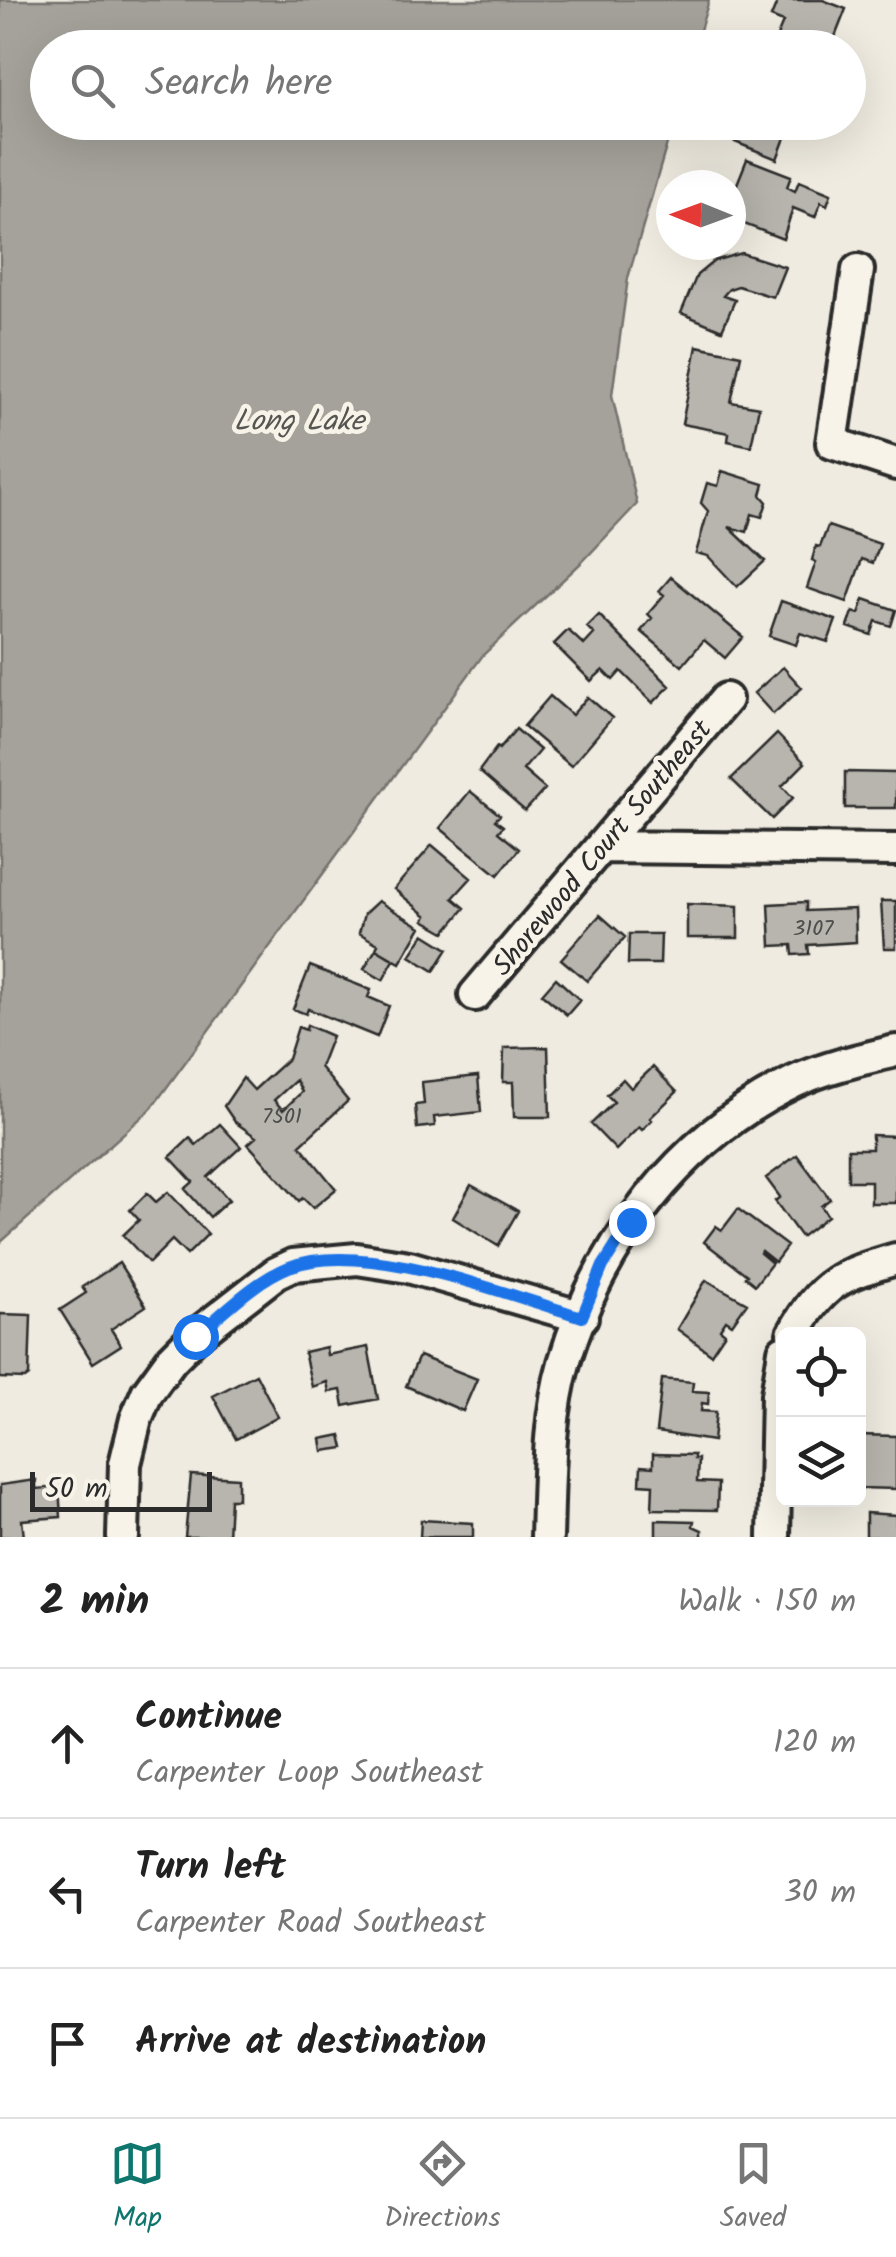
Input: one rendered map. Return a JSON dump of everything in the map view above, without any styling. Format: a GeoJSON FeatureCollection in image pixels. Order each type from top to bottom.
{"type":"FeatureCollection","features":[{"type":"Feature","properties":{"kind":"street"},"geometry":{"type":"LineString","coordinates":[[858,270],[832,443],[896,464]]}},
{"type":"Feature","properties":{"kind":"street","name":"Shorewood Court Southeast"},"geometry":{"type":"LineString","coordinates":[[476,995],[726,699]]}},
{"type":"Feature","properties":{"kind":"street"},"geometry":{"type":"LineString","coordinates":[[601,847],[896,850]]}},
{"type":"Feature","properties":{"kind":"street"},"geometry":{"type":"LineString","coordinates":[[547,1537],[555,1413],[564,1363],[603,1266],[631,1222],[704,1141],[748,1107],[797,1081],[850,1061],[896,1051]]}},
{"type":"Feature","properties":{"kind":"street"},"geometry":{"type":"LineString","coordinates":[[123,1537],[125,1464],[147,1392],[195,1336],[276,1273],[293,1265],[357,1259],[409,1267],[582,1317]]}},
{"type":"Feature","properties":{"kind":"street"},"geometry":{"type":"LineString","coordinates":[[796,1327],[807,1308],[844,1274],[896,1259]]}},
{"type":"Feature","properties":{"kind":"street"},"geometry":{"type":"LineString","coordinates":[[774,1537],[777,1417]]}},
{"type":"Feature","properties":{"kind":"water","name":"Long Lake"},"geometry":{"type":"Polygon","coordinates":[[[0,0],[709,0],[700,30],[30,30],[30,140],[668,140],[659,170],[656,170],[628,278],[612,395],[637,504],[483,655],[151,1109],[0,1243],[0,0]]]}},
{"type":"Feature","properties":{"kind":"building"},"geometry":{"type":"Polygon","coordinates":[[[778,0],[823,0],[846,9],[838,30],[780,30],[783,22],[771,17],[778,0]]]}},
{"type":"Feature","properties":{"kind":"building"},"geometry":{"type":"Polygon","coordinates":[[[736,140],[784,140],[777,159],[736,140]]]}},
{"type":"Feature","properties":{"kind":"building"},"geometry":{"type":"Polygon","coordinates":[[[747,159],[791,176],[787,187],[795,191],[799,181],[831,194],[827,205],[821,202],[815,217],[793,208],[783,239],[746,225],[746,170],[743,170],[747,159]]]}},
{"type":"Feature","properties":{"kind":"building"},"geometry":{"type":"Polygon","coordinates":[[[746,255],[785,267],[773,297],[738,286],[729,289],[723,296],[735,300],[722,330],[681,313],[697,275],[714,261],[746,260],[746,255]]]}},
{"type":"Feature","properties":{"kind":"building"},"geometry":{"type":"Polygon","coordinates":[[[697,346],[741,355],[731,402],[759,407],[751,446],[728,441],[729,433],[682,424],[697,346]]]}},
{"type":"Feature","properties":{"kind":"building"},"geometry":{"type":"Polygon","coordinates":[[[722,471],[764,484],[761,495],[767,502],[762,517],[752,514],[747,532],[729,527],[765,561],[737,587],[708,556],[696,553],[708,511],[701,503],[707,483],[718,486],[722,471]]]}},
{"type":"Feature","properties":{"kind":"building"},"geometry":{"type":"Polygon","coordinates":[[[828,526],[880,544],[873,563],[862,559],[847,602],[807,588],[816,562],[812,560],[816,546],[820,547],[828,526]]]}},
{"type":"Feature","properties":{"kind":"building"},"geometry":{"type":"Polygon","coordinates":[[[671,577],[743,637],[725,658],[704,640],[682,666],[641,631],[652,618],[648,614],[664,595],[659,591],[671,577]]]}},
{"type":"Feature","properties":{"kind":"building"},"geometry":{"type":"Polygon","coordinates":[[[864,599],[896,610],[891,626],[876,621],[871,635],[848,627],[853,612],[859,614],[864,599]]]}},
{"type":"Feature","properties":{"kind":"building"},"geometry":{"type":"Polygon","coordinates":[[[781,601],[836,620],[828,642],[800,633],[796,645],[769,636],[781,601]]]}},
{"type":"Feature","properties":{"kind":"building"},"geometry":{"type":"Polygon","coordinates":[[[599,615],[670,686],[653,703],[621,671],[613,680],[603,670],[591,681],[554,644],[568,630],[584,645],[594,634],[587,627],[599,615]]]}},
{"type":"Feature","properties":{"kind":"building"},"geometry":{"type":"Polygon","coordinates":[[[783,667],[802,688],[773,714],[754,693],[783,667]]]}},
{"type":"Feature","properties":{"kind":"building"},"geometry":{"type":"Polygon","coordinates":[[[550,696],[572,715],[588,697],[612,718],[571,766],[524,726],[550,696]]]}},
{"type":"Feature","properties":{"kind":"building"},"geometry":{"type":"Polygon","coordinates":[[[516,729],[540,750],[523,770],[545,789],[525,811],[479,771],[516,729]]]}},
{"type":"Feature","properties":{"kind":"building"},"geometry":{"type":"Polygon","coordinates":[[[777,734],[805,763],[782,786],[793,798],[772,819],[731,779],[777,734]]]}},
{"type":"Feature","properties":{"kind":"building"},"geometry":{"type":"Polygon","coordinates":[[[845,772],[896,773],[896,808],[845,808],[845,772]]]}},
{"type":"Feature","properties":{"kind":"building"},"geometry":{"type":"Polygon","coordinates":[[[470,791],[500,815],[495,820],[503,826],[498,832],[519,849],[498,875],[440,828],[470,791]]]}},
{"type":"Feature","properties":{"kind":"building"},"geometry":{"type":"Polygon","coordinates":[[[432,845],[471,878],[453,898],[465,908],[445,932],[424,920],[427,916],[394,889],[432,845]]]}},
{"type":"Feature","properties":{"kind":"building"},"geometry":{"type":"Polygon","coordinates":[[[378,901],[421,927],[400,963],[359,933],[364,914],[378,901]]]}},
{"type":"Feature","properties":{"kind":"building"},"geometry":{"type":"Polygon","coordinates":[[[881,901],[896,901],[896,948],[884,948],[881,901]]]}},
{"type":"Feature","properties":{"kind":"building"},"geometry":{"type":"Polygon","coordinates":[[[806,902],[806,911],[855,909],[856,942],[808,945],[809,954],[793,955],[792,945],[771,946],[769,904],[806,902]]]}},
{"type":"Feature","properties":{"kind":"building"},"geometry":{"type":"Polygon","coordinates":[[[687,904],[738,906],[738,938],[687,938],[687,904]]]}},
{"type":"Feature","properties":{"kind":"building"},"geometry":{"type":"Polygon","coordinates":[[[600,915],[625,937],[587,981],[561,959],[600,915]]]}},
{"type":"Feature","properties":{"kind":"building"},"geometry":{"type":"Polygon","coordinates":[[[424,934],[448,949],[434,971],[410,956],[424,934]]]}},
{"type":"Feature","properties":{"kind":"building"},"geometry":{"type":"Polygon","coordinates":[[[629,934],[661,934],[660,964],[628,964],[629,934]]]}},
{"type":"Feature","properties":{"kind":"building"},"geometry":{"type":"Polygon","coordinates":[[[376,949],[394,960],[383,980],[364,969],[376,949]]]}},
{"type":"Feature","properties":{"kind":"building"},"geometry":{"type":"Polygon","coordinates":[[[310,966],[371,990],[368,997],[389,1006],[377,1037],[308,1009],[306,1014],[293,1009],[310,966]]]}},
{"type":"Feature","properties":{"kind":"building"},"geometry":{"type":"Polygon","coordinates":[[[556,978],[580,1000],[567,1015],[542,994],[556,978]]]}},
{"type":"Feature","properties":{"kind":"building"},"geometry":{"type":"Polygon","coordinates":[[[307,1025],[332,1036],[320,1067],[348,1101],[300,1145],[336,1189],[313,1208],[303,1198],[299,1201],[248,1144],[256,1137],[235,1122],[224,1106],[243,1078],[254,1090],[288,1059],[298,1027],[306,1030],[307,1025]],[[296,1080],[274,1100],[283,1110],[302,1092],[296,1080]]]}},
{"type":"Feature","properties":{"kind":"building"},"geometry":{"type":"Polygon","coordinates":[[[548,1047],[550,1117],[514,1117],[513,1082],[503,1082],[504,1048],[548,1047]]]}},
{"type":"Feature","properties":{"kind":"building"},"geometry":{"type":"Polygon","coordinates":[[[653,1067],[677,1092],[642,1130],[639,1127],[616,1150],[591,1124],[614,1102],[607,1095],[623,1079],[631,1088],[653,1067]]]}},
{"type":"Feature","properties":{"kind":"building"},"geometry":{"type":"Polygon","coordinates":[[[478,1076],[481,1112],[434,1117],[435,1126],[417,1128],[415,1105],[424,1104],[422,1082],[478,1076]]]}},
{"type":"Feature","properties":{"kind":"building"},"geometry":{"type":"Polygon","coordinates":[[[220,1124],[241,1147],[208,1177],[229,1200],[210,1217],[185,1189],[193,1182],[170,1157],[190,1138],[196,1145],[220,1124]]]}},
{"type":"Feature","properties":{"kind":"building"},"geometry":{"type":"Polygon","coordinates":[[[872,1135],[896,1136],[896,1203],[871,1203],[871,1181],[848,1181],[848,1149],[872,1149],[872,1135]]]}},
{"type":"Feature","properties":{"kind":"building"},"geometry":{"type":"Polygon","coordinates":[[[797,1155],[830,1199],[821,1206],[828,1216],[801,1237],[775,1201],[780,1197],[766,1178],[797,1155]]]}},
{"type":"Feature","properties":{"kind":"building"},"geometry":{"type":"Polygon","coordinates":[[[471,1185],[518,1211],[498,1246],[453,1218],[471,1185]]]}},
{"type":"Feature","properties":{"kind":"building"},"geometry":{"type":"Polygon","coordinates":[[[168,1192],[208,1234],[187,1255],[172,1240],[149,1263],[123,1235],[139,1220],[130,1210],[147,1193],[156,1202],[168,1192]]]}},
{"type":"Feature","properties":{"kind":"building"},"geometry":{"type":"Polygon","coordinates":[[[738,1209],[787,1246],[775,1262],[761,1251],[772,1263],[755,1285],[704,1242],[716,1226],[722,1230],[738,1209]]]}},
{"type":"Feature","properties":{"kind":"building"},"geometry":{"type":"Polygon","coordinates":[[[119,1263],[146,1306],[111,1329],[121,1345],[93,1363],[60,1310],[86,1293],[82,1287],[119,1263]]]}},
{"type":"Feature","properties":{"kind":"building"},"geometry":{"type":"Polygon","coordinates":[[[706,1280],[747,1303],[732,1324],[726,1320],[720,1329],[725,1333],[711,1354],[677,1329],[706,1280]]]}},
{"type":"Feature","properties":{"kind":"building"},"geometry":{"type":"Polygon","coordinates":[[[0,1314],[31,1315],[29,1376],[25,1379],[0,1378],[0,1314]]]}},
{"type":"Feature","properties":{"kind":"building"},"geometry":{"type":"Polygon","coordinates":[[[326,1347],[327,1355],[368,1347],[378,1399],[344,1406],[341,1390],[329,1392],[327,1382],[312,1387],[304,1352],[326,1347]]]}},
{"type":"Feature","properties":{"kind":"building"},"geometry":{"type":"Polygon","coordinates":[[[419,1356],[477,1379],[463,1411],[406,1386],[419,1356]]]}},
{"type":"Feature","properties":{"kind":"building"},"geometry":{"type":"Polygon","coordinates":[[[256,1374],[278,1417],[236,1439],[213,1396],[256,1374]]]}},
{"type":"Feature","properties":{"kind":"building"},"geometry":{"type":"Polygon","coordinates":[[[662,1379],[693,1382],[692,1391],[709,1392],[708,1404],[702,1403],[701,1411],[716,1412],[713,1441],[656,1432],[662,1379]]]}},
{"type":"Feature","properties":{"kind":"building"},"geometry":{"type":"Polygon","coordinates":[[[341,1435],[344,1448],[323,1451],[321,1439],[341,1435]]]}},
{"type":"Feature","properties":{"kind":"building"},"geometry":{"type":"Polygon","coordinates":[[[866,1435],[896,1436],[896,1489],[866,1488],[866,1435]]]}},
{"type":"Feature","properties":{"kind":"building"},"geometry":{"type":"Polygon","coordinates":[[[653,1454],[694,1455],[698,1459],[697,1482],[718,1483],[717,1510],[652,1509],[653,1485],[640,1484],[641,1466],[653,1467],[653,1454]]]}},
{"type":"Feature","properties":{"kind":"building"},"geometry":{"type":"Polygon","coordinates":[[[191,1475],[238,1478],[238,1499],[230,1499],[228,1537],[185,1537],[191,1475]]]}},
{"type":"Feature","properties":{"kind":"building"},"geometry":{"type":"Polygon","coordinates":[[[36,1480],[36,1489],[59,1487],[61,1517],[22,1520],[24,1537],[0,1537],[0,1485],[36,1480]]]}},
{"type":"Feature","properties":{"kind":"building"},"geometry":{"type":"Polygon","coordinates":[[[866,1513],[896,1515],[896,1537],[866,1537],[866,1513]]]}},
{"type":"Feature","properties":{"kind":"building"},"geometry":{"type":"Polygon","coordinates":[[[421,1520],[473,1523],[473,1537],[420,1537],[421,1520]]]}},
{"type":"Feature","properties":{"kind":"building"},"geometry":{"type":"Polygon","coordinates":[[[656,1520],[694,1521],[693,1526],[702,1530],[702,1537],[656,1537],[656,1520]]]}},
{"type":"Feature","properties":{"kind":"route"},"geometry":{"type":"LineString","coordinates":[[195,1336],[276,1273],[293,1265],[357,1259],[409,1267],[582,1317],[603,1266],[631,1222]]}}]}
